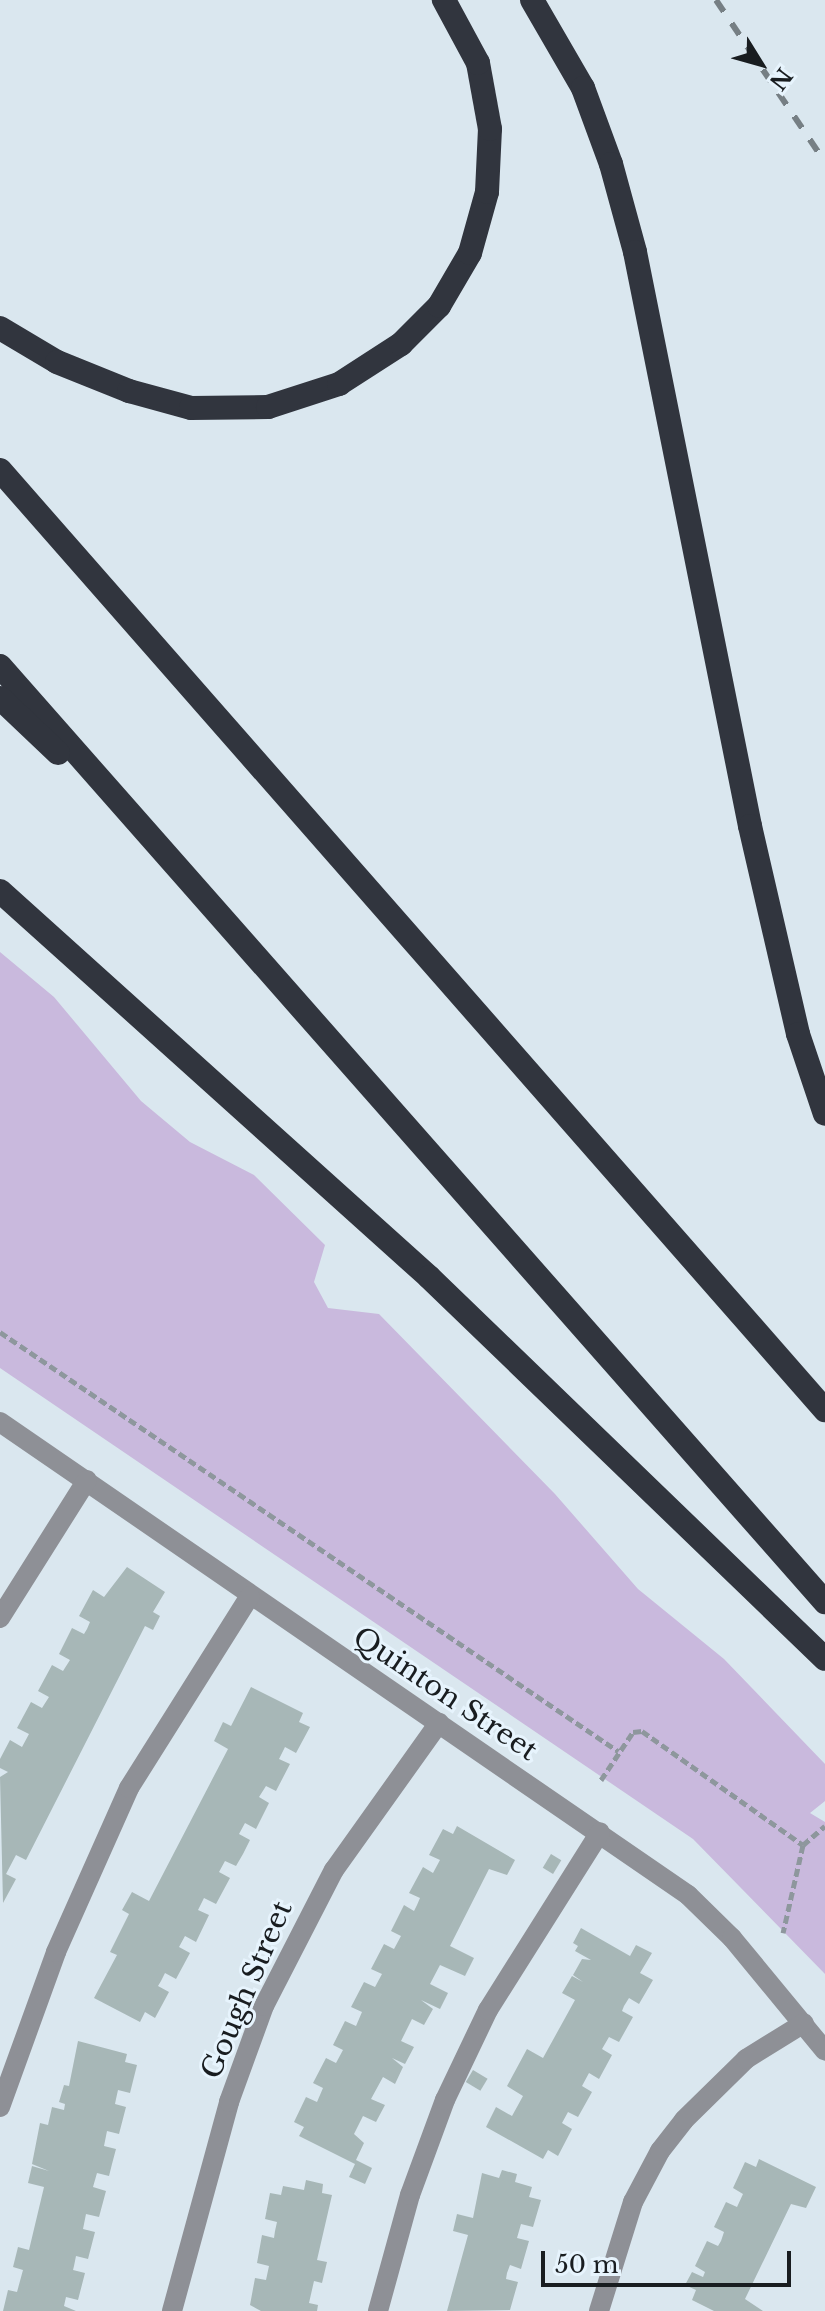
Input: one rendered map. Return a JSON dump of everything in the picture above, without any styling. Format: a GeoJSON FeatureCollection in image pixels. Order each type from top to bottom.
{"type":"FeatureCollection","features":[{"type":"Feature","properties":{"kind":"highway"},"geometry":{"type":"LineString","coordinates":[[0,328],[57,362],[129,391],[191,408],[268,407],[339,384],[401,344],[439,306],[470,253],[487,192],[490,129],[478,63],[444,0]]}},
{"type":"Feature","properties":{"kind":"highway"},"geometry":{"type":"LineString","coordinates":[[532,0],[583,88],[611,164],[635,252],[750,826],[798,1034],[825,1114]]}},
{"type":"Feature","properties":{"kind":"highway"},"geometry":{"type":"LineString","coordinates":[[0,470],[825,1410]]}},
{"type":"Feature","properties":{"kind":"highway"},"geometry":{"type":"LineString","coordinates":[[0,666],[825,1602]]}},
{"type":"Feature","properties":{"kind":"highway"},"geometry":{"type":"LineString","coordinates":[[0,698],[166,857]]}},
{"type":"Feature","properties":{"kind":"highway"},"geometry":{"type":"LineString","coordinates":[[0,891],[429,1277],[825,1659]]}},
{"type":"Feature","properties":{"kind":"street","name":"Quinton Street"},"geometry":{"type":"LineString","coordinates":[[0,1422],[688,1895],[732,1938],[825,2051]]}},
{"type":"Feature","properties":{"kind":"street"},"geometry":{"type":"LineString","coordinates":[[0,1618],[87,1480]]}},
{"type":"Feature","properties":{"kind":"street"},"geometry":{"type":"LineString","coordinates":[[0,2107],[56,1952],[129,1788],[250,1596]]}},
{"type":"Feature","properties":{"kind":"street","name":"Gough Street"},"geometry":{"type":"LineString","coordinates":[[172,2311],[229,2102],[264,2006],[334,1870],[439,1723]]}},
{"type":"Feature","properties":{"kind":"street"},"geometry":{"type":"LineString","coordinates":[[378,2311],[410,2195],[445,2100],[488,2010],[600,1832]]}},
{"type":"Feature","properties":{"kind":"street"},"geometry":{"type":"LineString","coordinates":[[599,2311],[633,2202],[660,2151],[684,2120],[746,2059],[804,2023]]}},
{"type":"Feature","properties":{"kind":"path"},"geometry":{"type":"LineString","coordinates":[[0,1332],[618,1751]]}},
{"type":"Feature","properties":{"kind":"path"},"geometry":{"type":"LineString","coordinates":[[601,1780],[633,1732],[655,1735],[803,1845]]}},
{"type":"Feature","properties":{"kind":"path"},"geometry":{"type":"LineString","coordinates":[[783,1933],[803,1845],[825,1826]]}},
{"type":"Feature","properties":{"kind":"shaded area"},"geometry":{"type":"Polygon","coordinates":[[[0,952],[54,997],[141,1101],[190,1142],[254,1175],[325,1245],[314,1282],[328,1308],[379,1314],[555,1494],[638,1589],[724,1659],[825,1764],[825,1801],[810,1813],[825,1822],[825,1974],[693,1839],[0,1368],[0,952]]]}},
{"type":"Feature","properties":{"kind":"building"},"geometry":{"type":"Polygon","coordinates":[[[127,1567],[165,1592],[153,1612],[160,1616],[153,1630],[145,1626],[26,1860],[16,1855],[6,1874],[16,1879],[3,1903],[0,1777],[8,1772],[0,1768],[0,1759],[10,1740],[22,1747],[29,1734],[17,1728],[31,1702],[42,1708],[49,1697],[38,1691],[52,1665],[63,1671],[70,1660],[59,1654],[72,1628],[84,1634],[87,1629],[90,1622],[79,1616],[93,1590],[104,1597],[127,1567]]]}},
{"type":"Feature","properties":{"kind":"building"},"geometry":{"type":"Polygon","coordinates":[[[251,1687],[303,1713],[299,1722],[310,1727],[296,1753],[285,1747],[279,1759],[290,1764],[276,1791],[266,1786],[259,1797],[269,1803],[256,1829],[245,1823],[239,1834],[250,1840],[243,1854],[236,1866],[225,1861],[219,1872],[230,1878],[216,1904],[204,1898],[198,1910],[209,1915],[196,1942],[185,1936],[179,1947],[190,1953],[176,1979],[165,1973],[158,1986],[169,1992],[155,2018],[145,2012],[140,2022],[94,1998],[117,1955],[110,1952],[129,1914],[122,1910],[132,1892],[149,1901],[228,1749],[214,1741],[223,1722],[231,1726],[251,1687]]]}},
{"type":"Feature","properties":{"kind":"building"},"geometry":{"type":"Polygon","coordinates":[[[457,1826],[515,1860],[507,1875],[489,1869],[450,1946],[474,1958],[465,1976],[440,1965],[430,1984],[448,1993],[440,2009],[421,2000],[433,2009],[424,2025],[412,2019],[401,2041],[414,2047],[405,2064],[392,2058],[403,2067],[395,2084],[383,2077],[371,2099],[385,2105],[376,2122],[363,2116],[354,2134],[364,2143],[356,2160],[372,2168],[365,2184],[349,2177],[355,2164],[299,2136],[304,2127],[294,2122],[306,2097],[317,2102],[323,2088],[313,2083],[326,2058],[336,2063],[343,2050],[333,2045],[345,2021],[356,2026],[362,2012],[351,2007],[364,1982],[375,1987],[382,1974],[371,1969],[384,1944],[394,1949],[401,1936],[391,1931],[404,1905],[414,1911],[420,1898],[409,1893],[423,1867],[433,1873],[440,1860],[429,1855],[443,1829],[453,1834],[457,1826]]]}},
{"type":"Feature","properties":{"kind":"building"},"geometry":{"type":"Polygon","coordinates":[[[551,1854],[561,1860],[553,1874],[543,1868],[551,1854]]]}},
{"type":"Feature","properties":{"kind":"building"},"geometry":{"type":"Polygon","coordinates":[[[581,1928],[630,1956],[636,1945],[652,1953],[640,1973],[653,1980],[639,2004],[629,1998],[624,2006],[622,2011],[633,2017],[619,2042],[609,2037],[602,2049],[612,2055],[599,2079],[589,2073],[582,2086],[592,2092],[578,2117],[568,2112],[562,2123],[572,2129],[558,2156],[548,2150],[543,2159],[486,2127],[496,2107],[512,2116],[523,2096],[507,2086],[527,2049],[543,2058],[575,2000],[562,1993],[572,1976],[583,1982],[573,1975],[582,1959],[591,1960],[575,1951],[578,1946],[573,1943],[581,1928]]]}},
{"type":"Feature","properties":{"kind":"building"},"geometry":{"type":"Polygon","coordinates":[[[78,2041],[127,2054],[125,2062],[137,2065],[130,2093],[118,2090],[115,2104],[126,2107],[119,2134],[107,2131],[104,2146],[116,2149],[109,2176],[97,2173],[93,2187],[106,2191],[99,2217],[86,2214],[83,2229],[95,2232],[88,2259],[76,2256],[73,2270],[85,2273],[78,2300],[66,2297],[64,2306],[76,2311],[3,2311],[8,2290],[17,2292],[23,2270],[13,2267],[18,2247],[29,2250],[44,2187],[28,2183],[32,2166],[49,2171],[32,2164],[40,2123],[48,2125],[52,2107],[64,2110],[65,2104],[59,2102],[64,2085],[69,2086],[78,2041]]]}},
{"type":"Feature","properties":{"kind":"building"},"geometry":{"type":"Polygon","coordinates":[[[473,2070],[488,2079],[480,2091],[466,2082],[473,2070]]]}},
{"type":"Feature","properties":{"kind":"building"},"geometry":{"type":"Polygon","coordinates":[[[759,2159],[816,2187],[806,2208],[791,2204],[745,2299],[763,2311],[714,2311],[692,2300],[696,2290],[685,2285],[692,2272],[703,2277],[705,2272],[695,2266],[707,2241],[718,2246],[721,2241],[724,2232],[714,2227],[726,2202],[737,2207],[743,2194],[733,2188],[745,2162],[756,2167],[759,2159]]]}},
{"type":"Feature","properties":{"kind":"building"},"geometry":{"type":"Polygon","coordinates":[[[502,2170],[517,2174],[515,2182],[532,2187],[529,2197],[541,2200],[533,2227],[521,2224],[517,2238],[529,2241],[521,2269],[510,2265],[507,2273],[506,2279],[518,2282],[510,2310],[447,2311],[468,2235],[453,2231],[457,2214],[473,2218],[482,2173],[499,2178],[502,2170]]]}},
{"type":"Feature","properties":{"kind":"building"},"geometry":{"type":"Polygon","coordinates":[[[306,2180],[323,2184],[322,2193],[332,2195],[317,2260],[327,2262],[322,2283],[314,2281],[309,2303],[318,2305],[317,2311],[261,2311],[250,2305],[255,2278],[266,2280],[269,2266],[257,2263],[262,2235],[274,2238],[277,2222],[265,2219],[270,2193],[281,2195],[283,2186],[304,2190],[306,2180]]]}},
{"type":"Feature","properties":{"kind":"railway"},"geometry":{"type":"LineString","coordinates":[[716,0],[825,162]]}}]}
